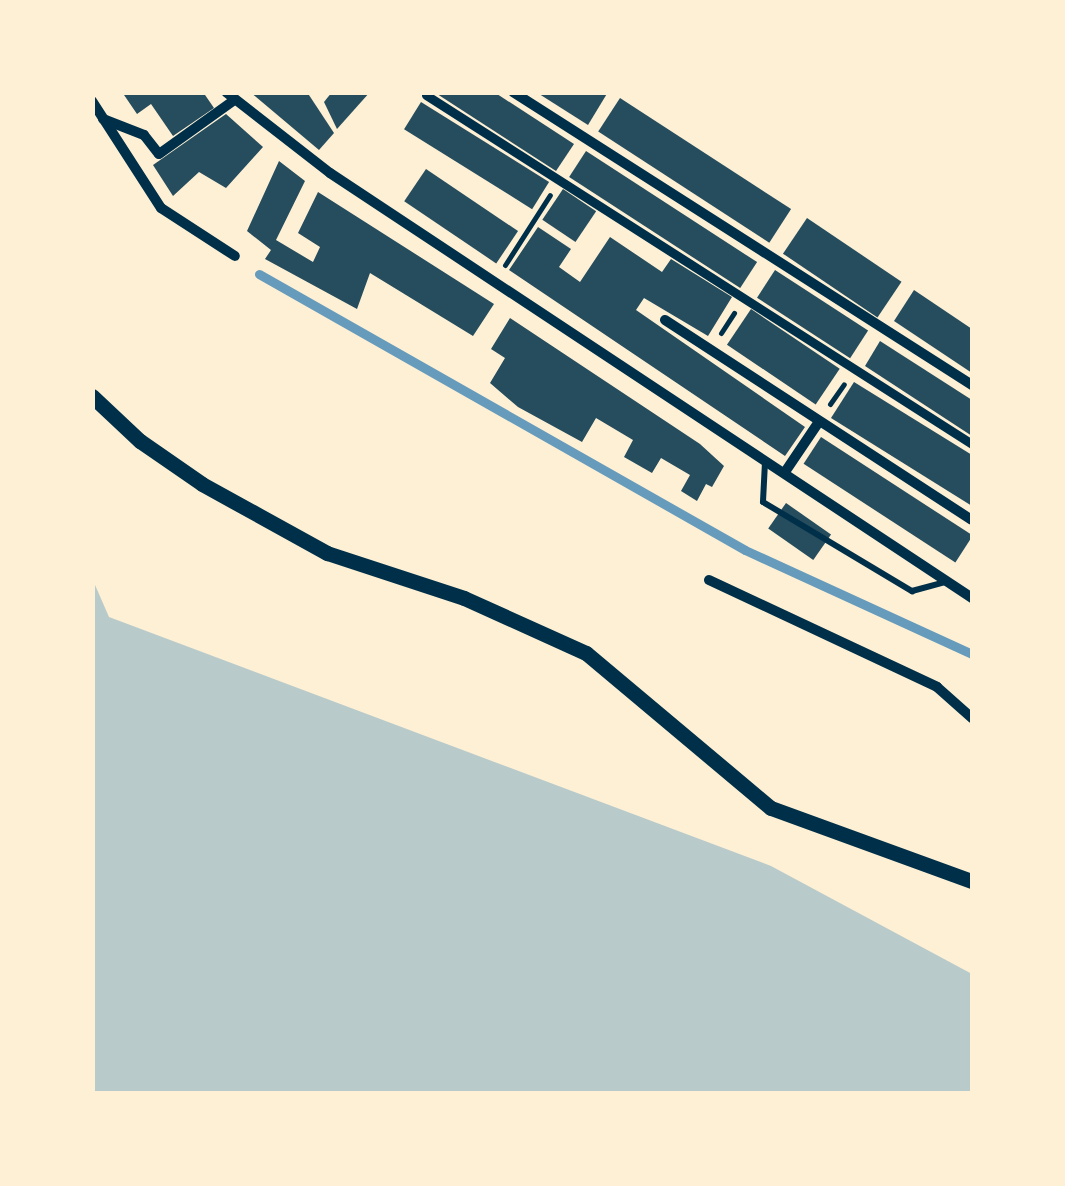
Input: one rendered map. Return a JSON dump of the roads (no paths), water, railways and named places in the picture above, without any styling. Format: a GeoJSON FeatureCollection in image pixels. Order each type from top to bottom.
{"type":"FeatureCollection","features":[{"type":"Feature","properties":{"kind":"street"},"geometry":{"type":"LineString","coordinates":[[513,92],[972,386]]}},
{"type":"Feature","properties":{"kind":"street"},"geometry":{"type":"LineString","coordinates":[[426,95],[972,444]]}},
{"type":"Feature","properties":{"kind":"street"},"geometry":{"type":"LineString","coordinates":[[103,119],[144,135],[159,154],[230,97],[495,280],[945,582],[972,596]]}},
{"type":"Feature","properties":{"kind":"street"},"geometry":{"type":"LineString","coordinates":[[92,101],[161,208],[234,256]]}},
{"type":"Feature","properties":{"kind":"street"},"geometry":{"type":"LineString","coordinates":[[665,320],[972,520]]}},
{"type":"Feature","properties":{"kind":"street"},"geometry":{"type":"LineString","coordinates":[[92,396],[140,441],[186,473],[328,552],[464,598],[586,653],[771,808],[972,881]]}},
{"type":"Feature","properties":{"kind":"street"},"geometry":{"type":"LineString","coordinates":[[785,472],[818,423]]}},
{"type":"Feature","properties":{"kind":"street"},"geometry":{"type":"LineString","coordinates":[[710,580],[937,688],[972,718]]}},
{"type":"Feature","properties":{"kind":"lane"},"geometry":{"type":"LineString","coordinates":[[765,458],[763,502],[912,592],[945,582]]}},
{"type":"Feature","properties":{"kind":"waterway"},"geometry":{"type":"LineString","coordinates":[[259,274],[745,550],[972,654]]}}]}
